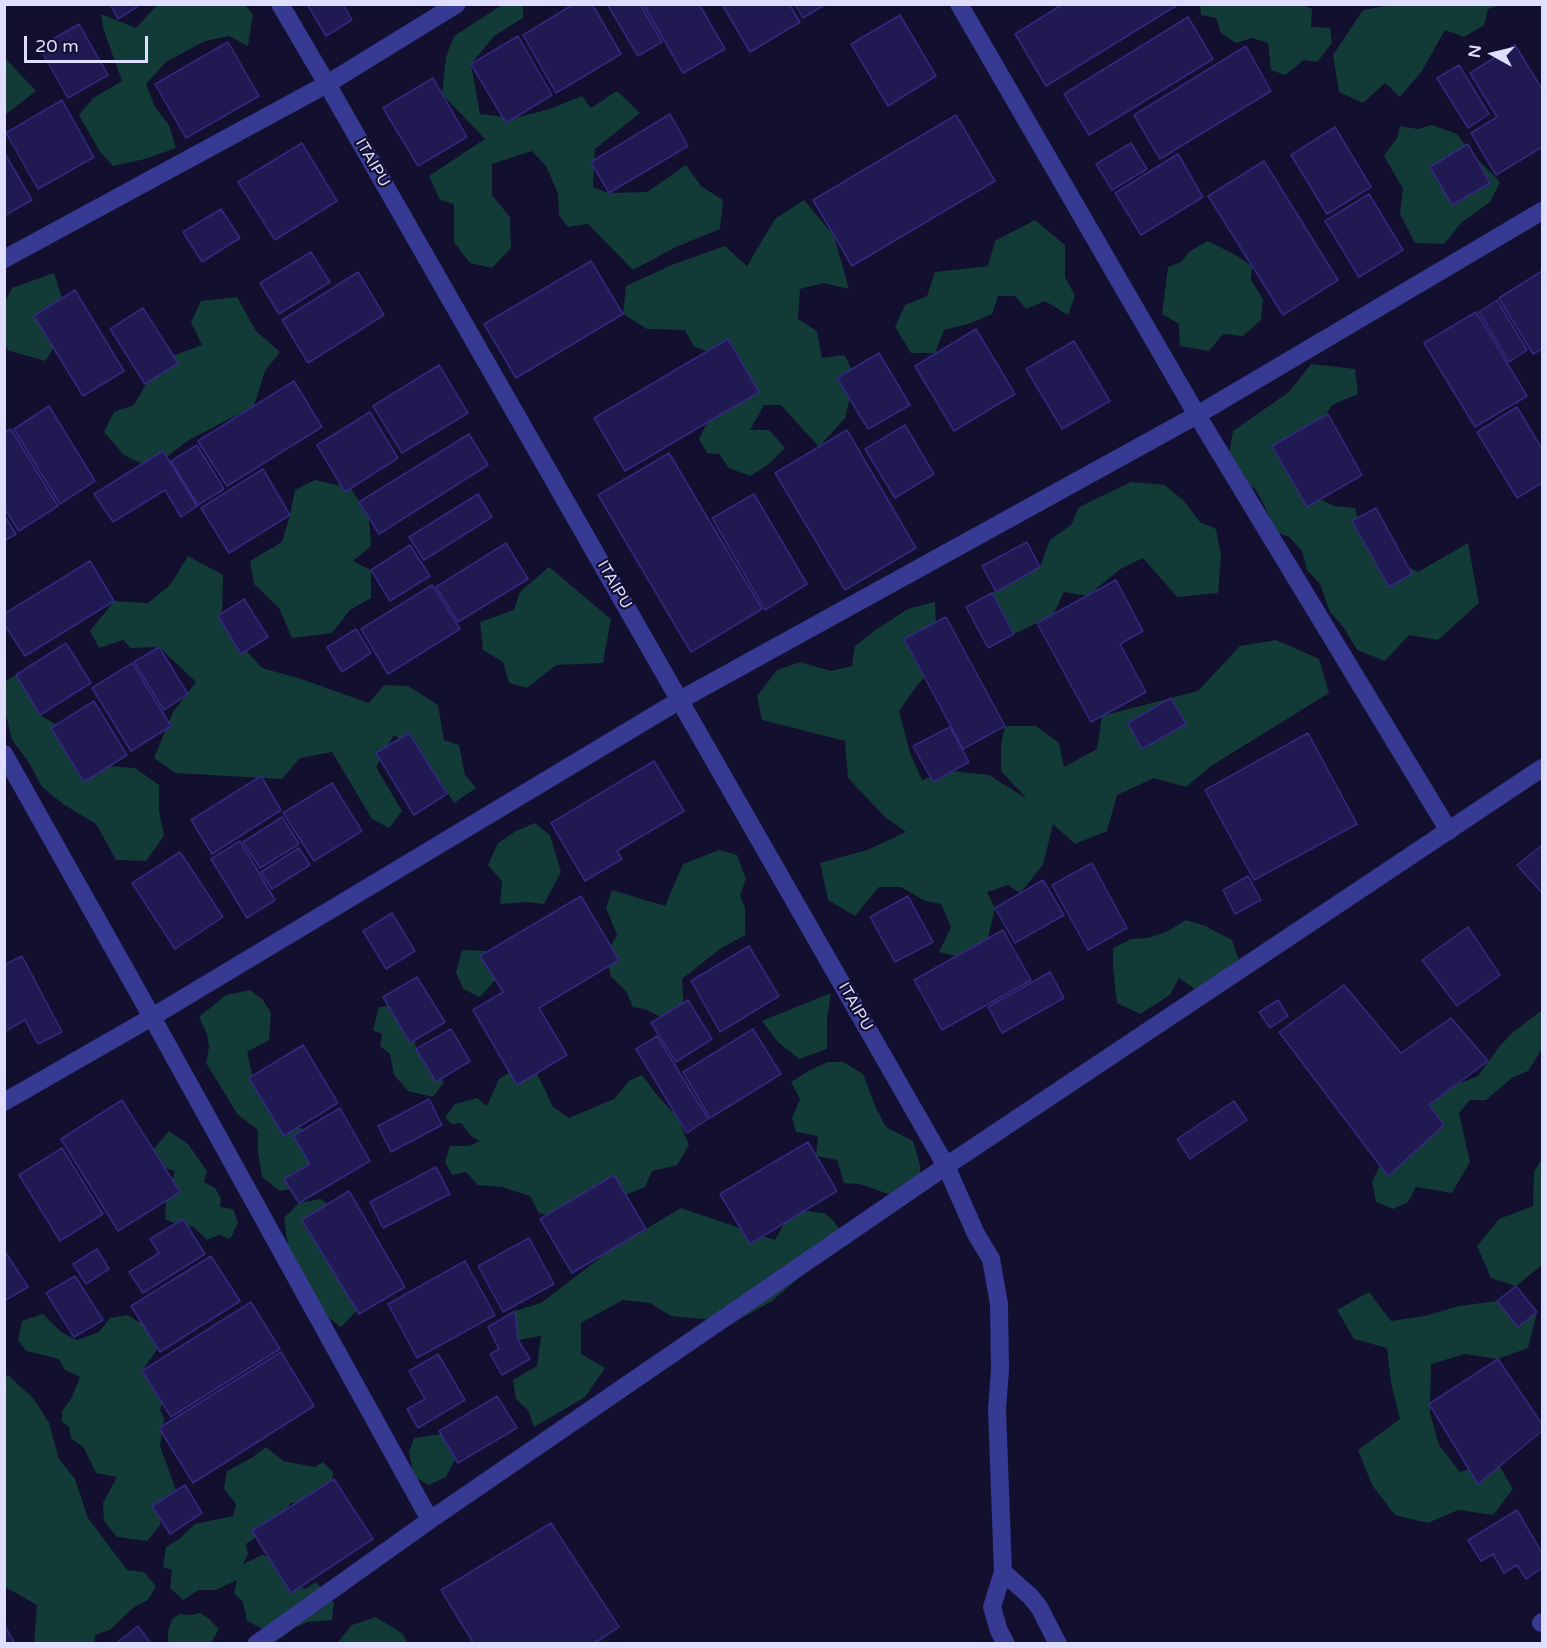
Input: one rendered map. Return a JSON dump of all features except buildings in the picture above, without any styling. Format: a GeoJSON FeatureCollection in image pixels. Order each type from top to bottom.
{"type":"FeatureCollection","features":[{"type":"Feature","properties":{"kind":"street","name":"ITAIPU"},"geometry":{"type":"LineString","coordinates":[[280,4],[946,1166],[976,1234],[991,1259],[999,1304],[1000,1370],[997,1419],[1003,1572],[992,1607],[999,1631],[1006,1644]]}},
{"type":"Feature","properties":{"kind":"street"},"geometry":{"type":"LineString","coordinates":[[4,259],[327,84],[457,4]]}},
{"type":"Feature","properties":{"kind":"street"},"geometry":{"type":"LineString","coordinates":[[958,4],[1197,416],[1449,831]]}},
{"type":"Feature","properties":{"kind":"street"},"geometry":{"type":"LineString","coordinates":[[4,1102],[152,1017],[680,700],[1197,416],[1542,211]]}},
{"type":"Feature","properties":{"kind":"street"},"geometry":{"type":"LineString","coordinates":[[4,754],[430,1520]]}},
{"type":"Feature","properties":{"kind":"street"},"geometry":{"type":"LineString","coordinates":[[256,1644],[430,1520],[946,1166],[1542,768]]}},
{"type":"Feature","properties":{"kind":"street"},"geometry":{"type":"LineString","coordinates":[[1003,1572],[1039,1607],[1058,1644]]}},
{"type":"Feature","properties":{"kind":"green space"},"geometry":{"type":"Polygon","coordinates":[[[157,5],[245,5],[253,14],[248,46],[229,36],[205,41],[166,62],[146,84],[155,107],[169,125],[176,148],[145,159],[113,166],[100,152],[79,115],[93,98],[122,81],[103,28],[101,14],[136,28],[157,5]]]}},
{"type":"Feature","properties":{"kind":"green space"},"geometry":{"type":"Polygon","coordinates":[[[502,5],[523,5],[523,18],[494,36],[471,64],[480,114],[515,118],[550,109],[582,96],[591,108],[617,91],[640,113],[595,149],[593,187],[609,193],[647,192],[686,165],[701,186],[723,200],[720,229],[676,247],[633,270],[588,224],[568,227],[559,215],[558,194],[546,166],[532,151],[492,164],[492,195],[510,217],[511,248],[492,268],[470,263],[454,242],[454,204],[440,200],[429,176],[485,139],[442,94],[446,57],[454,36],[502,5]]]}},
{"type":"Feature","properties":{"kind":"green space"},"geometry":{"type":"Polygon","coordinates":[[[1200,5],[1303,5],[1312,9],[1311,27],[1330,28],[1332,43],[1317,62],[1304,60],[1285,75],[1271,70],[1268,43],[1252,38],[1236,43],[1221,33],[1216,18],[1201,15],[1200,5]]]}},
{"type":"Feature","properties":{"kind":"green space"},"geometry":{"type":"Polygon","coordinates":[[[1392,5],[1502,5],[1488,9],[1484,25],[1464,37],[1445,30],[1422,71],[1400,97],[1385,83],[1363,103],[1339,92],[1333,55],[1363,10],[1392,5]]]}},
{"type":"Feature","properties":{"kind":"green space"},"geometry":{"type":"Polygon","coordinates":[[[5,58],[36,91],[5,115],[5,58]]]}},
{"type":"Feature","properties":{"kind":"green space"},"geometry":{"type":"Polygon","coordinates":[[[1432,125],[1457,134],[1476,158],[1500,182],[1490,202],[1462,222],[1444,244],[1415,243],[1400,214],[1403,189],[1384,156],[1397,138],[1400,126],[1418,129],[1432,125]]]}},
{"type":"Feature","properties":{"kind":"green space"},"geometry":{"type":"Polygon","coordinates":[[[804,200],[834,236],[849,289],[823,283],[800,289],[798,319],[817,331],[822,358],[845,355],[855,378],[845,418],[819,447],[781,405],[764,405],[750,430],[769,430],[785,448],[769,464],[750,476],[729,468],[719,454],[707,453],[699,439],[707,423],[744,401],[751,379],[721,355],[694,347],[685,330],[647,329],[623,314],[626,286],[674,264],[725,246],[747,266],[775,219],[804,200]]]}},
{"type":"Feature","properties":{"kind":"green space"},"geometry":{"type":"Polygon","coordinates":[[[1035,220],[1065,245],[1065,277],[1075,296],[1068,315],[1045,301],[1026,309],[1015,296],[998,296],[992,314],[968,324],[944,330],[935,353],[911,353],[895,327],[905,305],[927,296],[935,272],[988,266],[995,241],[1035,220]]]}},
{"type":"Feature","properties":{"kind":"green space"},"geometry":{"type":"Polygon","coordinates":[[[1208,241],[1252,266],[1251,280],[1263,299],[1261,320],[1243,336],[1223,334],[1209,351],[1180,346],[1179,324],[1162,314],[1168,267],[1181,262],[1190,251],[1208,241]]]}},
{"type":"Feature","properties":{"kind":"green space"},"geometry":{"type":"Polygon","coordinates":[[[54,273],[70,322],[45,361],[7,350],[4,304],[12,288],[54,273]]]}},
{"type":"Feature","properties":{"kind":"green space"},"geometry":{"type":"Polygon","coordinates":[[[237,297],[256,331],[280,352],[265,371],[254,406],[187,441],[152,469],[124,455],[104,432],[114,412],[134,405],[159,361],[202,345],[191,322],[201,301],[237,297]]]}},
{"type":"Feature","properties":{"kind":"green space"},"geometry":{"type":"Polygon","coordinates":[[[1311,364],[1355,369],[1358,394],[1332,405],[1314,433],[1306,493],[1335,506],[1355,508],[1365,545],[1418,572],[1468,543],[1479,603],[1438,640],[1409,635],[1385,661],[1357,650],[1344,628],[1330,612],[1320,584],[1307,570],[1302,551],[1289,537],[1274,531],[1256,490],[1227,467],[1233,431],[1289,392],[1311,364]]]}},
{"type":"Feature","properties":{"kind":"green space"},"geometry":{"type":"Polygon","coordinates":[[[315,480],[351,488],[369,519],[371,546],[353,561],[371,570],[371,598],[350,610],[332,633],[292,638],[279,608],[254,584],[250,561],[282,542],[295,490],[315,480]]]}},
{"type":"Feature","properties":{"kind":"green space"},"geometry":{"type":"Polygon","coordinates":[[[1131,482],[1165,485],[1184,501],[1200,522],[1216,529],[1221,556],[1218,593],[1177,597],[1143,558],[1122,568],[1087,596],[1064,592],[1053,615],[1014,634],[978,630],[977,601],[1040,567],[1050,540],[1071,525],[1079,507],[1131,482]]]}},
{"type":"Feature","properties":{"kind":"green space"},"geometry":{"type":"Polygon","coordinates":[[[188,556],[223,575],[222,623],[262,668],[369,703],[384,685],[408,686],[438,705],[444,740],[459,745],[465,775],[476,788],[454,803],[426,760],[394,735],[376,767],[402,811],[389,828],[372,819],[332,752],[300,758],[282,779],[175,773],[154,758],[173,712],[196,682],[159,647],[131,648],[123,640],[99,648],[90,631],[114,601],[148,603],[170,585],[188,556]]]}},
{"type":"Feature","properties":{"kind":"green space"},"geometry":{"type":"Polygon","coordinates":[[[549,567],[611,619],[603,663],[556,665],[527,688],[509,683],[503,662],[483,650],[480,622],[514,610],[520,592],[549,567]]]}},
{"type":"Feature","properties":{"kind":"green space"},"geometry":{"type":"Polygon","coordinates":[[[935,602],[937,655],[934,669],[918,684],[899,711],[910,753],[922,780],[952,771],[989,775],[1027,799],[1001,771],[1001,745],[1005,726],[1036,726],[1059,743],[1064,767],[1097,749],[1102,716],[1198,691],[1240,646],[1276,640],[1319,659],[1329,693],[1211,766],[1186,787],[1154,778],[1117,795],[1107,831],[1075,844],[1053,824],[1043,865],[1020,893],[1008,885],[987,892],[995,908],[984,954],[956,956],[939,952],[951,927],[941,904],[925,901],[901,887],[879,887],[855,916],[828,900],[820,863],[867,850],[906,832],[885,817],[848,778],[845,741],[762,720],[757,696],[777,670],[800,662],[831,671],[852,666],[855,646],[874,631],[908,609],[935,602]]]}},
{"type":"Feature","properties":{"kind":"green space"},"geometry":{"type":"Polygon","coordinates":[[[26,669],[45,683],[40,715],[67,731],[91,765],[135,768],[159,785],[159,811],[164,836],[146,861],[116,860],[96,824],[63,804],[42,787],[28,761],[12,740],[6,715],[4,682],[26,669]]]}},
{"type":"Feature","properties":{"kind":"green space"},"geometry":{"type":"Polygon","coordinates":[[[535,823],[550,835],[561,872],[544,904],[526,902],[500,904],[502,881],[488,865],[498,843],[516,831],[535,823]]]}},
{"type":"Feature","properties":{"kind":"green space"},"geometry":{"type":"Polygon","coordinates":[[[719,850],[737,855],[746,879],[740,895],[745,908],[745,935],[720,949],[682,979],[684,1011],[661,1017],[645,1009],[633,1007],[626,991],[611,977],[606,953],[617,935],[606,908],[612,890],[665,906],[683,864],[719,850]]]}},
{"type":"Feature","properties":{"kind":"green space"},"geometry":{"type":"Polygon","coordinates":[[[1186,920],[1205,926],[1232,940],[1243,971],[1198,991],[1179,978],[1170,995],[1140,1014],[1117,1003],[1113,948],[1131,939],[1147,938],[1166,932],[1186,920]]]}},
{"type":"Feature","properties":{"kind":"green space"},"geometry":{"type":"Polygon","coordinates":[[[462,950],[487,951],[503,971],[480,997],[463,989],[456,972],[462,950]]]}},
{"type":"Feature","properties":{"kind":"green space"},"geometry":{"type":"Polygon","coordinates":[[[250,990],[263,1000],[271,1013],[269,1040],[247,1052],[256,1090],[273,1118],[316,1134],[324,1162],[304,1186],[280,1191],[262,1177],[258,1152],[258,1130],[238,1115],[206,1063],[209,1047],[207,1034],[199,1017],[226,995],[250,990]]]}},
{"type":"Feature","properties":{"kind":"green space"},"geometry":{"type":"Polygon","coordinates":[[[831,993],[827,1019],[827,1049],[799,1059],[778,1042],[762,1021],[831,993]]]}},
{"type":"Feature","properties":{"kind":"green space"},"geometry":{"type":"Polygon","coordinates":[[[389,1006],[414,1031],[416,1049],[429,1071],[444,1082],[433,1097],[408,1091],[394,1075],[390,1054],[380,1046],[382,1034],[373,1030],[379,1007],[389,1006]]]}},
{"type":"Feature","properties":{"kind":"green space"},"geometry":{"type":"Polygon","coordinates":[[[1542,1010],[1542,1049],[1528,1071],[1513,1077],[1486,1100],[1470,1100],[1459,1113],[1470,1162],[1452,1193],[1416,1187],[1408,1202],[1393,1209],[1376,1202],[1372,1182],[1380,1165],[1432,1101],[1445,1089],[1478,1076],[1512,1033],[1542,1010]]]}},
{"type":"Feature","properties":{"kind":"green space"},"geometry":{"type":"Polygon","coordinates":[[[828,1062],[843,1062],[863,1074],[886,1127],[913,1141],[920,1165],[920,1194],[905,1200],[860,1184],[844,1183],[837,1160],[816,1156],[818,1136],[796,1132],[792,1118],[800,1099],[791,1082],[828,1062]]]}},
{"type":"Feature","properties":{"kind":"green space"},"geometry":{"type":"Polygon","coordinates":[[[516,1068],[537,1073],[553,1107],[569,1118],[614,1099],[629,1081],[642,1075],[678,1118],[689,1145],[677,1165],[652,1171],[645,1187],[626,1195],[620,1186],[593,1188],[562,1219],[539,1213],[530,1196],[502,1187],[478,1185],[466,1172],[452,1175],[445,1162],[450,1146],[469,1146],[480,1141],[471,1136],[461,1123],[451,1124],[445,1117],[455,1104],[477,1098],[487,1106],[499,1079],[516,1068]]]}},
{"type":"Feature","properties":{"kind":"green space"},"geometry":{"type":"Polygon","coordinates":[[[169,1131],[188,1144],[207,1171],[204,1182],[215,1188],[221,1198],[220,1207],[233,1209],[238,1223],[230,1239],[219,1235],[207,1240],[194,1227],[179,1225],[165,1219],[166,1201],[175,1171],[156,1165],[151,1152],[169,1131]]]}},
{"type":"Feature","properties":{"kind":"green space"},"geometry":{"type":"Polygon","coordinates":[[[1542,1158],[1542,1265],[1516,1286],[1491,1278],[1477,1246],[1499,1219],[1533,1206],[1534,1172],[1542,1158]]]}},
{"type":"Feature","properties":{"kind":"green space"},"geometry":{"type":"Polygon","coordinates":[[[321,1199],[340,1214],[361,1306],[341,1327],[318,1310],[308,1281],[292,1264],[286,1234],[284,1218],[299,1203],[321,1199]]]}},
{"type":"Feature","properties":{"kind":"green space"},"geometry":{"type":"Polygon","coordinates":[[[681,1208],[775,1240],[785,1222],[805,1211],[824,1213],[832,1219],[850,1244],[831,1250],[772,1301],[735,1322],[671,1316],[650,1303],[623,1300],[581,1323],[581,1354],[605,1368],[585,1397],[534,1427],[528,1410],[516,1399],[513,1380],[537,1366],[541,1336],[518,1340],[515,1311],[541,1303],[609,1251],[681,1208]]]}},
{"type":"Feature","properties":{"kind":"green space"},"geometry":{"type":"Polygon","coordinates":[[[1369,1292],[1391,1321],[1425,1316],[1459,1306],[1497,1301],[1537,1312],[1528,1348],[1498,1359],[1465,1354],[1431,1364],[1430,1413],[1439,1445],[1460,1472],[1496,1460],[1513,1489],[1493,1515],[1458,1510],[1428,1523],[1395,1515],[1372,1485],[1358,1450],[1400,1419],[1391,1383],[1387,1348],[1354,1339],[1337,1310],[1369,1292]]]}},
{"type":"Feature","properties":{"kind":"green space"},"geometry":{"type":"Polygon","coordinates":[[[43,1314],[61,1332],[77,1340],[99,1332],[110,1318],[128,1315],[153,1327],[161,1344],[142,1371],[156,1380],[164,1399],[160,1410],[164,1418],[160,1446],[176,1490],[160,1501],[160,1525],[147,1541],[117,1537],[104,1521],[103,1503],[117,1477],[96,1473],[84,1448],[71,1438],[69,1427],[62,1422],[62,1411],[71,1399],[80,1377],[65,1370],[59,1359],[26,1351],[18,1340],[22,1321],[43,1314]]]}},
{"type":"Feature","properties":{"kind":"green space"},"geometry":{"type":"Polygon","coordinates":[[[8,1375],[34,1399],[49,1423],[59,1459],[75,1479],[88,1518],[127,1570],[144,1572],[156,1586],[148,1600],[134,1607],[110,1630],[95,1635],[94,1643],[34,1643],[37,1605],[5,1587],[4,1377],[8,1375]]]}},
{"type":"Feature","properties":{"kind":"green space"},"geometry":{"type":"Polygon","coordinates":[[[448,1433],[460,1450],[446,1477],[429,1485],[414,1477],[409,1452],[414,1438],[448,1433]]]}},
{"type":"Feature","properties":{"kind":"green space"},"geometry":{"type":"Polygon","coordinates":[[[266,1447],[283,1461],[315,1467],[323,1462],[333,1472],[331,1487],[312,1501],[291,1503],[272,1527],[246,1544],[248,1554],[243,1564],[262,1555],[280,1560],[297,1583],[305,1589],[316,1582],[334,1603],[332,1620],[308,1622],[294,1628],[281,1638],[247,1621],[243,1602],[234,1593],[237,1580],[216,1590],[199,1590],[183,1600],[170,1588],[172,1570],[163,1567],[166,1547],[178,1540],[195,1524],[233,1516],[236,1504],[224,1489],[227,1471],[266,1447]]]}},
{"type":"Feature","properties":{"kind":"green space"},"geometry":{"type":"Polygon","coordinates":[[[200,1613],[219,1629],[211,1643],[168,1643],[168,1632],[172,1619],[180,1614],[200,1613]]]}},
{"type":"Feature","properties":{"kind":"green space"},"geometry":{"type":"Polygon","coordinates":[[[376,1617],[403,1634],[407,1643],[337,1643],[352,1625],[376,1617]]]}}]}
